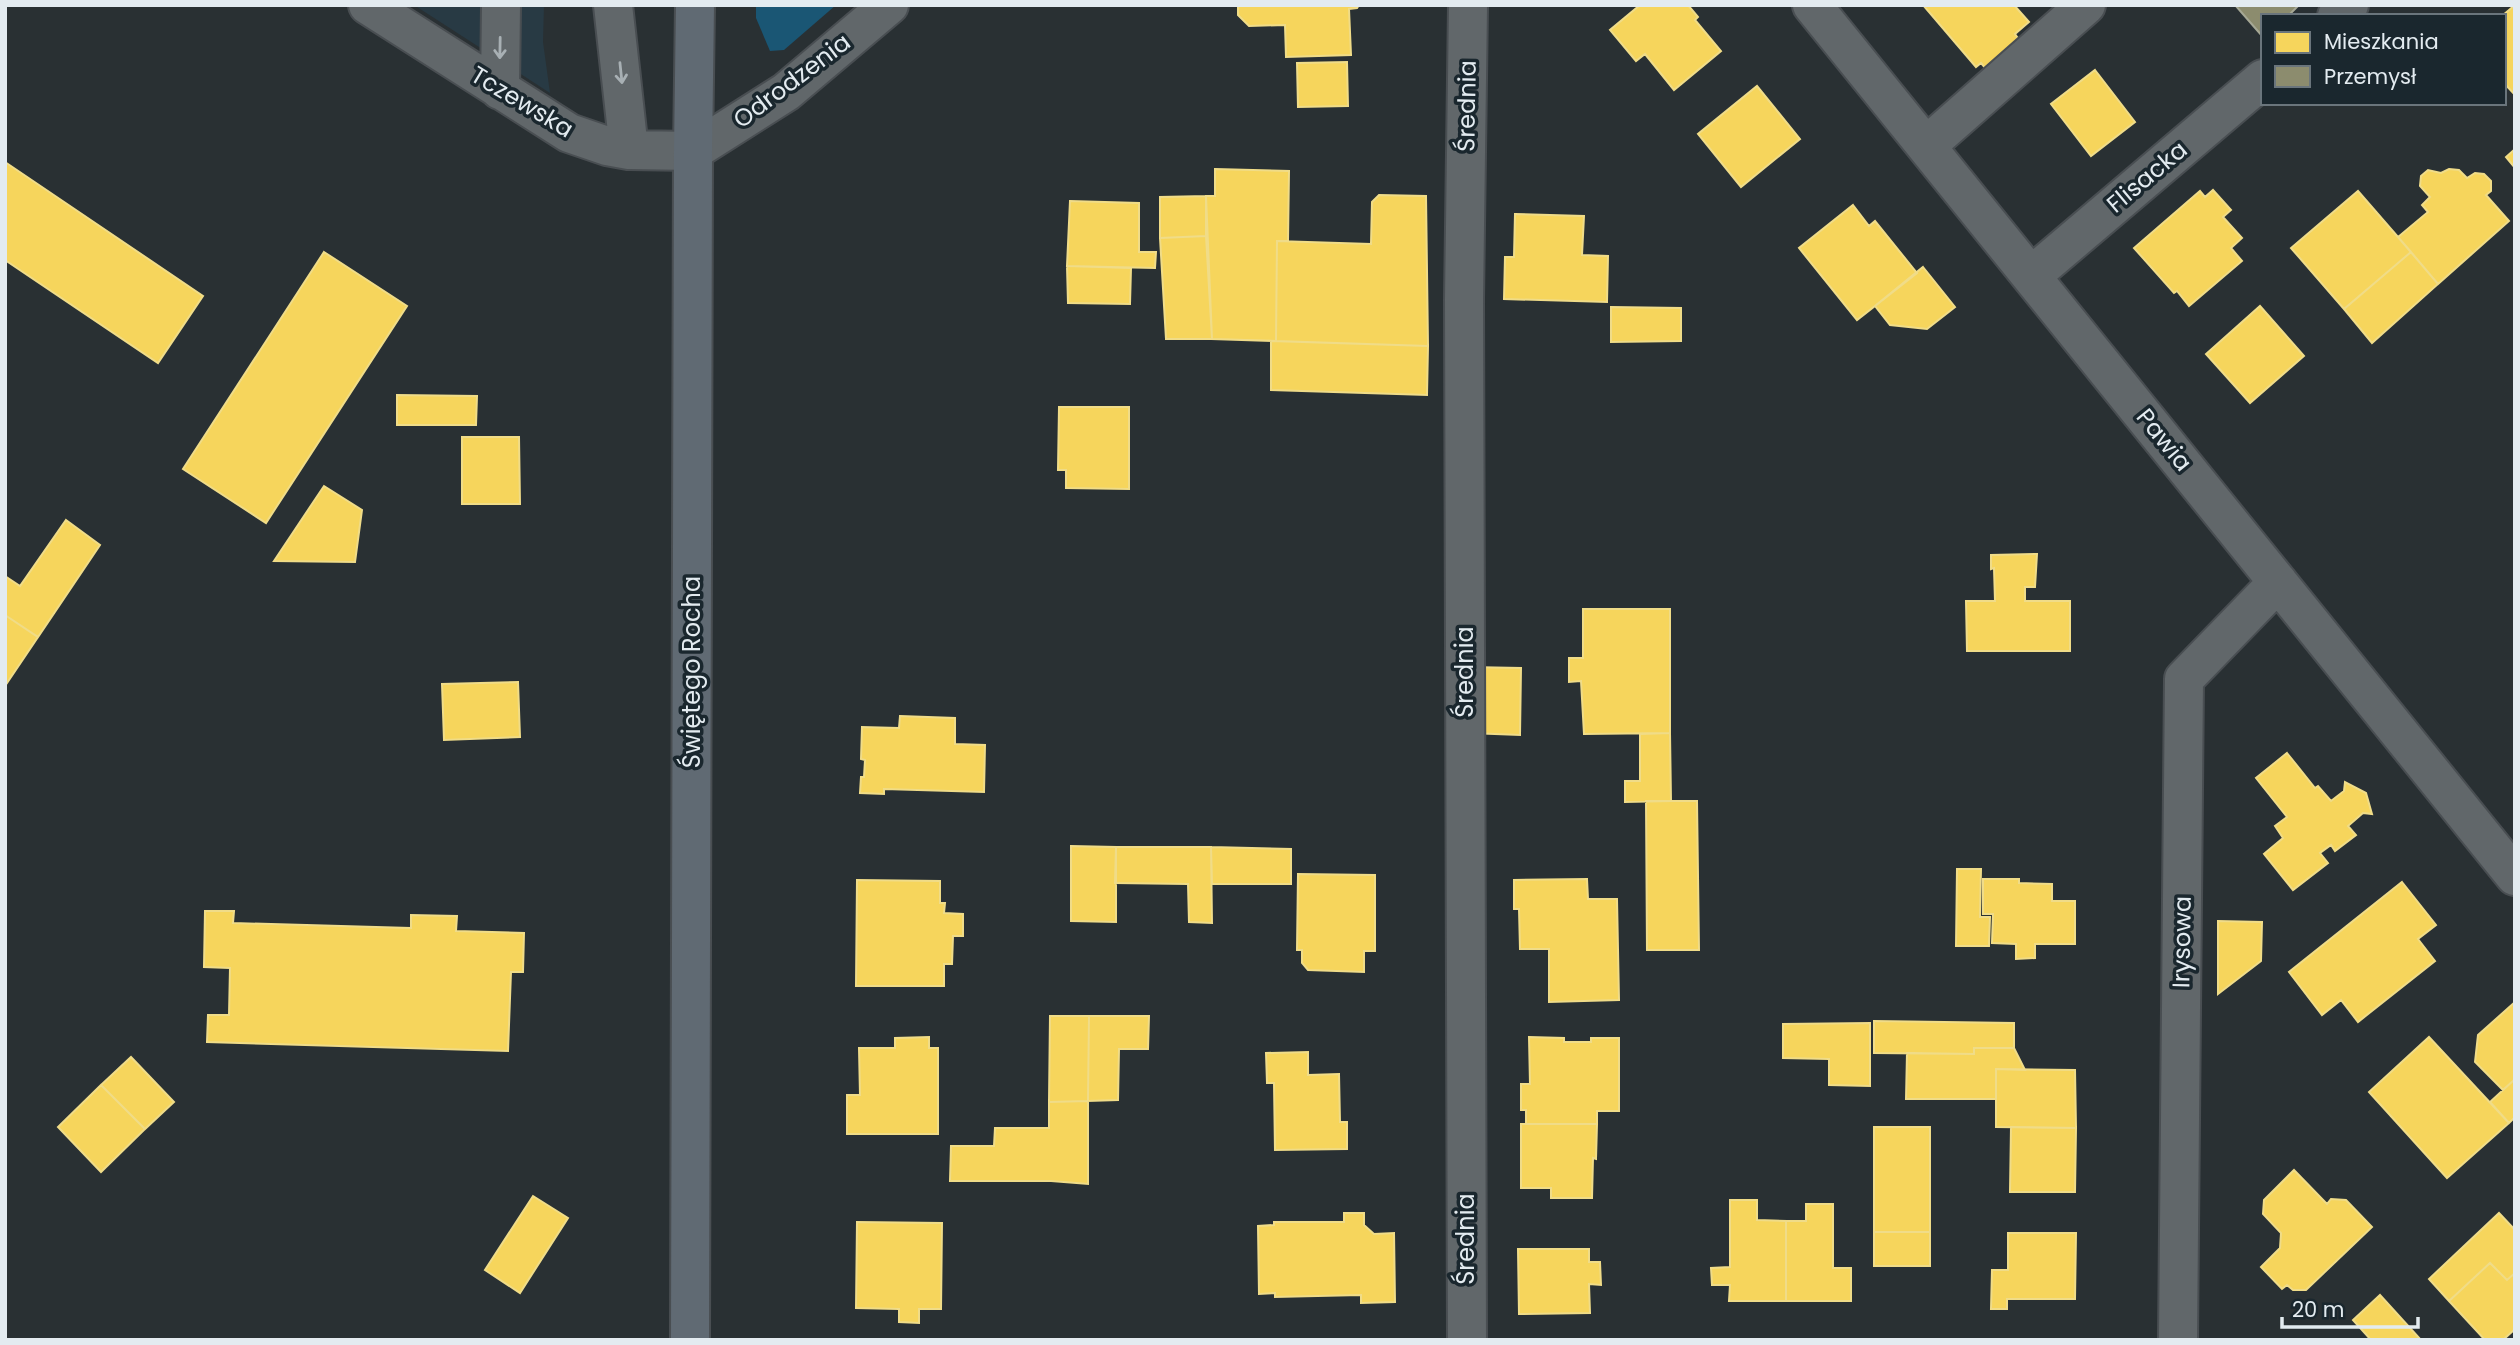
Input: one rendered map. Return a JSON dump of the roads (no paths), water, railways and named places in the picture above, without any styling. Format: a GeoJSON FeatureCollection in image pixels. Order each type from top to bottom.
{"type":"FeatureCollection","features":[{"type":"Feature","properties":{"kind":"main road","name":"Świętego Rocha"},"geometry":{"type":"LineString","coordinates":[[691,1340],[695,5]]}},
{"type":"Feature","properties":{"kind":"street","name":"Tczewska"},"geometry":{"type":"LineString","coordinates":[[368,5],[569,133],[607,146],[629,150],[693,151]]}},
{"type":"Feature","properties":{"kind":"street"},"geometry":{"type":"LineString","coordinates":[[500,90],[501,5]]}},
{"type":"Feature","properties":{"kind":"street"},"geometry":{"type":"LineString","coordinates":[[613,5],[629,150]]}},
{"type":"Feature","properties":{"kind":"street","name":"Odrodzenia"},"geometry":{"type":"LineString","coordinates":[[693,151],[786,92],[889,5]]}},
{"type":"Feature","properties":{"kind":"street","name":"Średnia"},"geometry":{"type":"LineString","coordinates":[[1467,1340],[1464,300],[1468,5]]}},
{"type":"Feature","properties":{"kind":"street","name":"Pawia"},"geometry":{"type":"LineString","coordinates":[[1812,5],[2515,876]]}},
{"type":"Feature","properties":{"kind":"street"},"geometry":{"type":"LineString","coordinates":[[1926,146],[2086,5]]}},
{"type":"Feature","properties":{"kind":"street","name":"Flisacka"},"geometry":{"type":"LineString","coordinates":[[2031,276],[2261,81]]}},
{"type":"Feature","properties":{"kind":"street","name":"Irysowa"},"geometry":{"type":"LineString","coordinates":[[2178,1340],[2184,679],[2278,582]]}}]}
